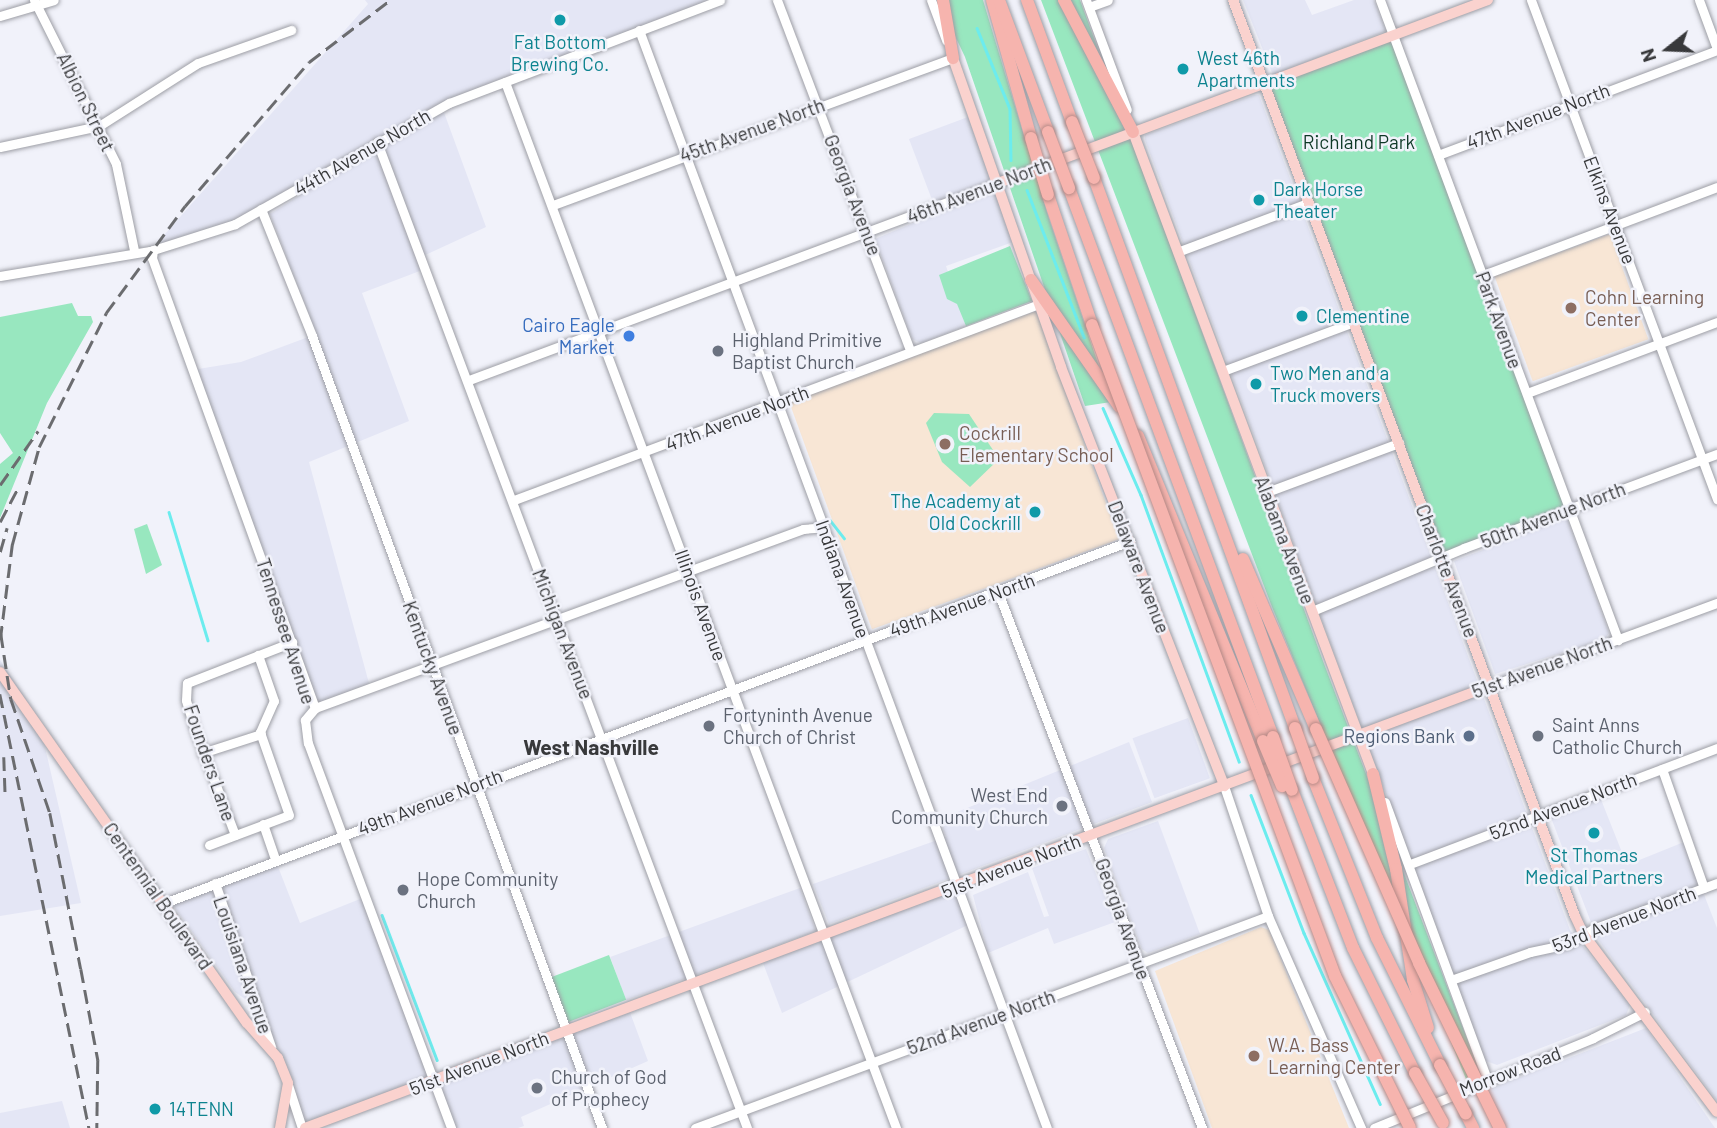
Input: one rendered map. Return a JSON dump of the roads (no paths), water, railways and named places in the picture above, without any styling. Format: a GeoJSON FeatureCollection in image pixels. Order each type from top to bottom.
{"type":"FeatureCollection","features":[{"type":"Feature","properties":{"kind":"highway"},"geometry":{"type":"LineString","coordinates":[[943,0],[953,58]]}},
{"type":"Feature","properties":{"kind":"highway"},"geometry":{"type":"LineString","coordinates":[[992,0],[1048,195],[1093,325],[1317,929],[1380,1074],[1410,1128]]}},
{"type":"Feature","properties":{"kind":"highway"},"geometry":{"type":"LineString","coordinates":[[999,0],[1288,791],[1353,948],[1442,1126]]}},
{"type":"Feature","properties":{"kind":"highway"},"geometry":{"type":"LineString","coordinates":[[1027,0],[1205,473],[1313,778],[1377,937],[1473,1128]]}},
{"type":"Feature","properties":{"kind":"highway"},"geometry":{"type":"LineString","coordinates":[[1064,0],[1133,132]]}},
{"type":"Feature","properties":{"kind":"highway"},"geometry":{"type":"LineString","coordinates":[[1031,281],[1140,439],[1268,739]]}},
{"type":"Feature","properties":{"kind":"highway"},"geometry":{"type":"LineString","coordinates":[[1205,473],[1419,963],[1500,1128]]}},
{"type":"Feature","properties":{"kind":"highway"},"geometry":{"type":"LineString","coordinates":[[1373,774],[1396,869],[1413,980],[1440,1065]]}},
{"type":"Feature","properties":{"kind":"main road","name":"Charlotte Avenue"},"geometry":{"type":"LineString","coordinates":[[1233,0],[1584,935],[1645,1012],[1717,1112]]}},
{"type":"Feature","properties":{"kind":"main road","name":"46th Avenue North"},"geometry":{"type":"LineString","coordinates":[[998,183],[1488,0]]}},
{"type":"Feature","properties":{"kind":"main road","name":"Delaware Avenue"},"geometry":{"type":"LineString","coordinates":[[953,58],[1082,422],[1224,786]]}},
{"type":"Feature","properties":{"kind":"main road","name":"Alabama Avenue"},"geometry":{"type":"LineString","coordinates":[[1133,132],[1180,251],[1373,774]]}},
{"type":"Feature","properties":{"kind":"main road","name":"Centennial Boulevard"},"geometry":{"type":"LineString","coordinates":[[0,672],[247,1024],[271,1047],[288,1083]]}},
{"type":"Feature","properties":{"kind":"main road","name":"51st Avenue North"},"geometry":{"type":"LineString","coordinates":[[304,1128],[1490,686]]}},
{"type":"Feature","properties":{"kind":"main road"},"geometry":{"type":"LineString","coordinates":[[280,1128],[288,1083]]}},
{"type":"Feature","properties":{"kind":"street"},"geometry":{"type":"LineString","coordinates":[[0,16],[54,0]]}},
{"type":"Feature","properties":{"kind":"street","name":"44th Avenue North"},"geometry":{"type":"LineString","coordinates":[[0,276],[134,250],[153,250],[234,224],[449,103],[720,0]]}},
{"type":"Feature","properties":{"kind":"street","name":"Georgia Avenue"},"geometry":{"type":"LineString","coordinates":[[777,0],[868,232],[910,351]]}},
{"type":"Feature","properties":{"kind":"street","name":"Delaware Avenue"},"geometry":{"type":"LineString","coordinates":[[931,0],[953,58]]}},
{"type":"Feature","properties":{"kind":"street"},"geometry":{"type":"LineString","coordinates":[[1087,3],[1108,0]]}},
{"type":"Feature","properties":{"kind":"street","name":"Park Avenue"},"geometry":{"type":"LineString","coordinates":[[1380,0],[1618,640]]}},
{"type":"Feature","properties":{"kind":"street","name":"Elkins Avenue"},"geometry":{"type":"LineString","coordinates":[[1531,0],[1717,499]]}},
{"type":"Feature","properties":{"kind":"street"},"geometry":{"type":"LineString","coordinates":[[1699,0],[1717,49]]}},
{"type":"Feature","properties":{"kind":"street","name":"Alabama Avenue"},"geometry":{"type":"LineString","coordinates":[[1087,3],[1133,132]]}},
{"type":"Feature","properties":{"kind":"street","name":"Albion Street"},"geometry":{"type":"LineString","coordinates":[[36,4],[117,164],[134,250]]}},
{"type":"Feature","properties":{"kind":"street"},"geometry":{"type":"LineString","coordinates":[[0,147],[99,126],[198,63],[291,30]]}},
{"type":"Feature","properties":{"kind":"street","name":"Indiana Avenue"},"geometry":{"type":"LineString","coordinates":[[639,30],[1046,1128]]}},
{"type":"Feature","properties":{"kind":"street","name":"47th Avenue North"},"geometry":{"type":"LineString","coordinates":[[1438,155],[1717,49]]}},
{"type":"Feature","properties":{"kind":"street","name":"45th Avenue North"},"geometry":{"type":"LineString","coordinates":[[552,205],[953,58]]}},
{"type":"Feature","properties":{"kind":"street","name":"Illinois Avenue"},"geometry":{"type":"LineString","coordinates":[[505,82],[896,1128]]}},
{"type":"Feature","properties":{"kind":"street","name":"Michigan Avenue"},"geometry":{"type":"LineString","coordinates":[[377,142],[469,380],[747,1128]]}},
{"type":"Feature","properties":{"kind":"street","name":"46th Avenue North"},"geometry":{"type":"LineString","coordinates":[[469,380],[998,183]]}},
{"type":"Feature","properties":{"kind":"street"},"geometry":{"type":"LineString","coordinates":[[1483,275],[1717,187]]}},
{"type":"Feature","properties":{"kind":"street"},"geometry":{"type":"LineString","coordinates":[[1180,251],[1308,203]]}},
{"type":"Feature","properties":{"kind":"street","name":"Kentucky Avenue"},"geometry":{"type":"LineString","coordinates":[[261,209],[602,1128]]}},
{"type":"Feature","properties":{"kind":"street","name":"Tennessee Avenue"},"geometry":{"type":"LineString","coordinates":[[153,250],[152,258],[315,708],[305,720],[308,743],[451,1128]]}},
{"type":"Feature","properties":{"kind":"street","name":"47th Avenue North"},"geometry":{"type":"LineString","coordinates":[[514,500],[1039,304]]}},
{"type":"Feature","properties":{"kind":"street"},"geometry":{"type":"LineString","coordinates":[[1527,393],[1717,321]]}},
{"type":"Feature","properties":{"kind":"street"},"geometry":{"type":"LineString","coordinates":[[1223,371],[1354,322]]}},
{"type":"Feature","properties":{"kind":"street"},"geometry":{"type":"LineString","coordinates":[[1267,492],[1399,443]]}},
{"type":"Feature","properties":{"kind":"street","name":"50th Avenue North"},"geometry":{"type":"LineString","coordinates":[[1312,611],[1569,509],[1717,454]]}},
{"type":"Feature","properties":{"kind":"street"},"geometry":{"type":"LineString","coordinates":[[315,708],[803,529],[824,527]]}},
{"type":"Feature","properties":{"kind":"street","name":"49th Avenue North"},"geometry":{"type":"LineString","coordinates":[[164,903],[275,859],[733,691],[1130,541]]}},
{"type":"Feature","properties":{"kind":"street","name":"Georgia Avenue"},"geometry":{"type":"LineString","coordinates":[[998,592],[1202,1128]]}},
{"type":"Feature","properties":{"kind":"street","name":"51st Avenue North"},"geometry":{"type":"LineString","coordinates":[[1490,686],[1717,604]]}},
{"type":"Feature","properties":{"kind":"street","name":"Founders Lane"},"geometry":{"type":"LineString","coordinates":[[235,835],[202,753],[186,700],[187,683],[292,642]]}},
{"type":"Feature","properties":{"kind":"street"},"geometry":{"type":"LineString","coordinates":[[202,753],[261,734],[274,701],[258,655]]}},
{"type":"Feature","properties":{"kind":"street","name":"Founders Lane"},"geometry":{"type":"LineString","coordinates":[[209,845],[289,815],[261,734]]}},
{"type":"Feature","properties":{"kind":"street","name":"52nd Avenue North"},"geometry":{"type":"LineString","coordinates":[[1410,864],[1717,748]]}},
{"type":"Feature","properties":{"kind":"street"},"geometry":{"type":"LineString","coordinates":[[1662,769],[1704,888]]}},
{"type":"Feature","properties":{"kind":"street","name":"Alabama Avenue"},"geometry":{"type":"LineString","coordinates":[[1373,774],[1410,864],[1487,1079]]}},
{"type":"Feature","properties":{"kind":"street","name":"Delaware Avenue"},"geometry":{"type":"LineString","coordinates":[[1224,786],[1268,916],[1361,1128]]}},
{"type":"Feature","properties":{"kind":"street","name":"Founders Lane"},"geometry":{"type":"LineString","coordinates":[[263,824],[275,859]]}},
{"type":"Feature","properties":{"kind":"street","name":"Louisiana Avenue"},"geometry":{"type":"LineString","coordinates":[[215,883],[271,1047]]}},
{"type":"Feature","properties":{"kind":"street","name":"53rd Avenue North"},"geometry":{"type":"LineString","coordinates":[[1451,980],[1530,952],[1565,946],[1647,907],[1717,883]]}},
{"type":"Feature","properties":{"kind":"street","name":"52nd Avenue North"},"geometry":{"type":"LineString","coordinates":[[695,1128],[1268,916]]}},
{"type":"Feature","properties":{"kind":"street","name":"Morrow Road"},"geometry":{"type":"LineString","coordinates":[[1374,1128],[1487,1079],[1598,1036],[1645,1012]]}},
{"type":"Feature","properties":{"kind":"street"},"geometry":{"type":"LineString","coordinates":[[288,1083],[304,1128]]}},
{"type":"Feature","properties":{"kind":"waterway"},"geometry":{"type":"LineString","coordinates":[[977,28],[1010,109],[1011,160]]}},
{"type":"Feature","properties":{"kind":"waterway"},"geometry":{"type":"LineString","coordinates":[[1027,190],[1084,337]]}},
{"type":"Feature","properties":{"kind":"waterway"},"geometry":{"type":"LineString","coordinates":[[1103,408],[1141,495],[1239,762]]}},
{"type":"Feature","properties":{"kind":"waterway"},"geometry":{"type":"LineString","coordinates":[[169,512],[208,640]]}},
{"type":"Feature","properties":{"kind":"waterway"},"geometry":{"type":"LineString","coordinates":[[830,520],[844,538]]}},
{"type":"Feature","properties":{"kind":"waterway"},"geometry":{"type":"LineString","coordinates":[[1251,795],[1304,933],[1380,1104]]}},
{"type":"Feature","properties":{"kind":"waterway"},"geometry":{"type":"LineString","coordinates":[[382,915],[437,1060]]}},
{"type":"Feature","properties":{"kind":"railway"},"geometry":{"type":"LineString","coordinates":[[0,640],[12,545],[39,447],[106,313],[185,206],[309,62],[390,0]]}},
{"type":"Feature","properties":{"kind":"railway"},"geometry":{"type":"LineString","coordinates":[[0,485],[38,431]]}},
{"type":"Feature","properties":{"kind":"railway"},"geometry":{"type":"LineString","coordinates":[[0,522],[19,486]]}},
{"type":"Feature","properties":{"kind":"railway"},"geometry":{"type":"LineString","coordinates":[[0,552],[7,528]]}},
{"type":"Feature","properties":{"kind":"railway"},"geometry":{"type":"LineString","coordinates":[[1,634],[11,699],[50,813],[81,969],[98,1060],[97,1128]]}},
{"type":"Feature","properties":{"kind":"railway"},"geometry":{"type":"LineString","coordinates":[[0,694],[89,1128]]}},
{"type":"Feature","properties":{"kind":"railway"},"geometry":{"type":"LineString","coordinates":[[4,757],[5,792]]}},
{"type":"Feature","properties":{"kind":"place","name":"Fat Bottom Brewing Co."},"geometry":{"type":"Point","coordinates":[560,20]}},
{"type":"Feature","properties":{"kind":"place","name":"West 46th Apartments"},"geometry":{"type":"Point","coordinates":[1183,69]}},
{"type":"Feature","properties":{"kind":"place","name":"Dark Horse Theater"},"geometry":{"type":"Point","coordinates":[1259,200]}},
{"type":"Feature","properties":{"kind":"place","name":"Cohn Learning Center"},"geometry":{"type":"Point","coordinates":[1571,308]}},
{"type":"Feature","properties":{"kind":"place","name":"Clementine"},"geometry":{"type":"Point","coordinates":[1302,316]}},
{"type":"Feature","properties":{"kind":"place","name":"Cairo Eagle Market"},"geometry":{"type":"Point","coordinates":[629,336]}},
{"type":"Feature","properties":{"kind":"place","name":"Highland Primitive Baptist Church"},"geometry":{"type":"Point","coordinates":[718,351]}},
{"type":"Feature","properties":{"kind":"place","name":"Two Men and a Truck movers"},"geometry":{"type":"Point","coordinates":[1256,384]}},
{"type":"Feature","properties":{"kind":"place","name":"Cockrill Elementary School"},"geometry":{"type":"Point","coordinates":[945,444]}},
{"type":"Feature","properties":{"kind":"place","name":"The Academy at Old Cockrill"},"geometry":{"type":"Point","coordinates":[1035,512]}},
{"type":"Feature","properties":{"kind":"place","name":"Fortyninth Avenue Church of Christ"},"geometry":{"type":"Point","coordinates":[709,726]}},
{"type":"Feature","properties":{"kind":"place","name":"Regions Bank"},"geometry":{"type":"Point","coordinates":[1469,736]}},
{"type":"Feature","properties":{"kind":"place","name":"Saint Anns Catholic Church"},"geometry":{"type":"Point","coordinates":[1538,736]}},
{"type":"Feature","properties":{"kind":"place","name":"West End Community Church"},"geometry":{"type":"Point","coordinates":[1062,806]}},
{"type":"Feature","properties":{"kind":"place","name":"St Thomas Medical Partners"},"geometry":{"type":"Point","coordinates":[1594,833]}},
{"type":"Feature","properties":{"kind":"place","name":"Hope Community Church"},"geometry":{"type":"Point","coordinates":[403,890]}},
{"type":"Feature","properties":{"kind":"place","name":"W.A. Bass Learning Center"},"geometry":{"type":"Point","coordinates":[1254,1056]}},
{"type":"Feature","properties":{"kind":"place","name":"Church of God of Prophecy"},"geometry":{"type":"Point","coordinates":[537,1088]}},
{"type":"Feature","properties":{"kind":"place","name":"14TENN"},"geometry":{"type":"Point","coordinates":[155,1109]}},
{"type":"Feature","properties":{"kind":"district","name":"West Nashville"},"geometry":{"type":"Point","coordinates":[591,747]}},
{"type":"Feature","properties":{"kind":"park label","name":"Richland Park"},"geometry":{"type":"Point","coordinates":[1359,142]}}]}
